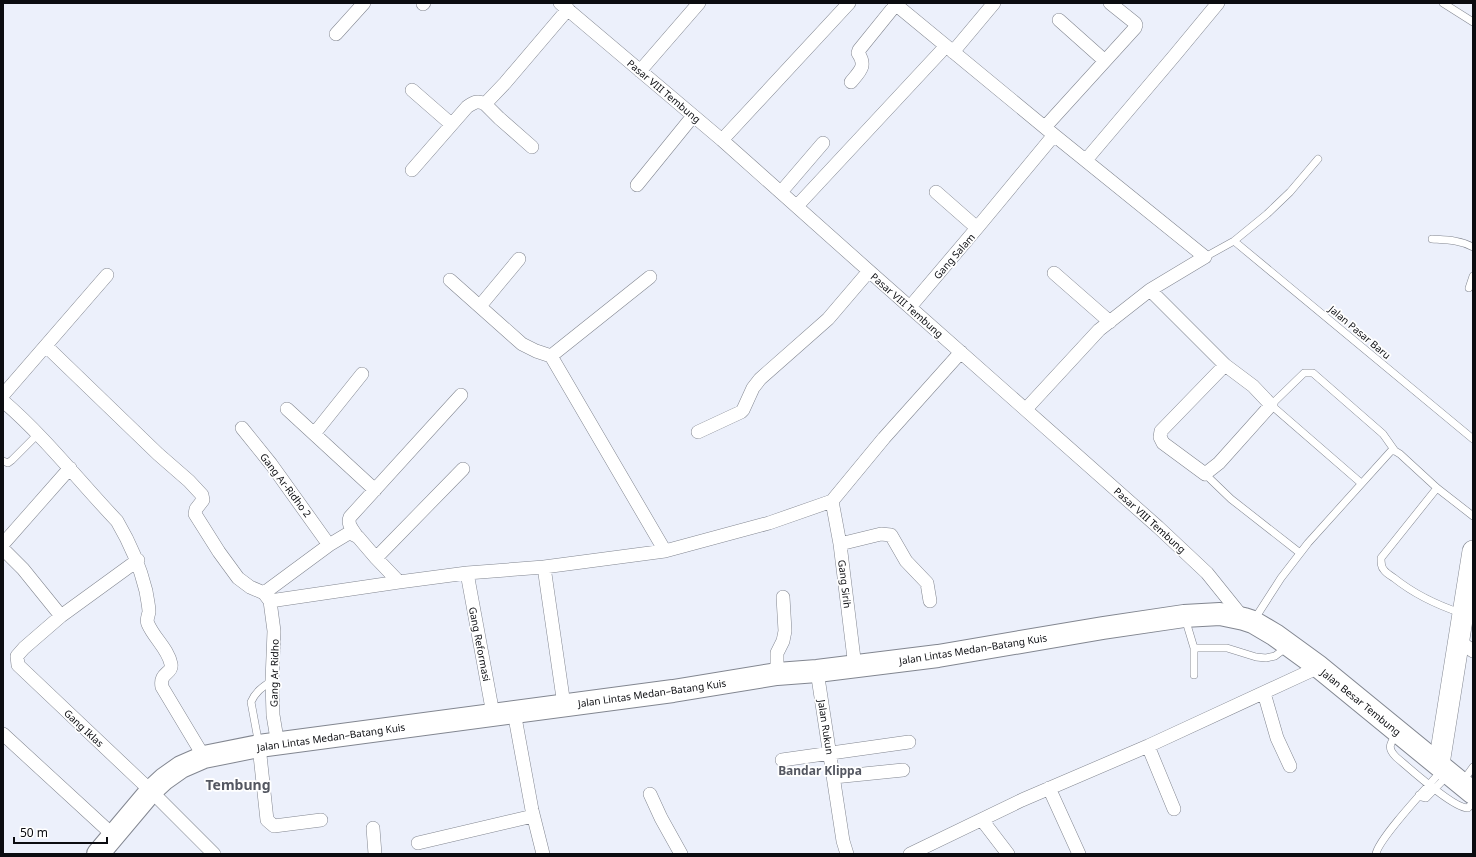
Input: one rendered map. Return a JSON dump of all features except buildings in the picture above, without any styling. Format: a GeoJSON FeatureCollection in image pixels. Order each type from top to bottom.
{"type":"FeatureCollection","features":[{"type":"Feature","properties":{"kind":"highway","name":"Jalan Lintas Medan–Batang Kuis"},"geometry":{"type":"LineString","coordinates":[[98,854],[151,791],[164,779],[181,766],[204,757],[268,745],[673,691],[777,674],[855,667],[938,656],[1184,616],[1220,614],[1249,620]]}},
{"type":"Feature","properties":{"kind":"highway","name":"Jalan Besar Tembung"},"geometry":{"type":"LineString","coordinates":[[1249,620],[1319,667],[1398,731],[1450,778]]}},
{"type":"Feature","properties":{"kind":"main road"},"geometry":{"type":"LineString","coordinates":[[1450,778],[1466,646],[1464,613],[1470,589],[1473,551]]}},
{"type":"Feature","properties":{"kind":"street"},"geometry":{"type":"LineString","coordinates":[[336,34],[364,3]]}},
{"type":"Feature","properties":{"kind":"street"},"geometry":{"type":"LineString","coordinates":[[640,71],[699,3]]}},
{"type":"Feature","properties":{"kind":"street"},"geometry":{"type":"LineString","coordinates":[[722,140],[849,3]]}},
{"type":"Feature","properties":{"kind":"street"},"geometry":{"type":"LineString","coordinates":[[851,82],[863,65],[863,60],[858,53],[859,50],[896,3],[1050,131],[1205,256],[1150,290],[1099,330],[1026,409]]}},
{"type":"Feature","properties":{"kind":"street"},"geometry":{"type":"LineString","coordinates":[[797,206],[994,3]]}},
{"type":"Feature","properties":{"kind":"street"},"geometry":{"type":"LineString","coordinates":[[977,228],[1104,61],[1135,28],[1135,23],[1110,3]]}},
{"type":"Feature","properties":{"kind":"street"},"geometry":{"type":"LineString","coordinates":[[1086,160],[1218,3]]}},
{"type":"Feature","properties":{"kind":"street"},"geometry":{"type":"LineString","coordinates":[[485,104],[505,83],[564,6]]}},
{"type":"Feature","properties":{"kind":"street","name":"Pasar VIII Tembung"},"geometry":{"type":"LineString","coordinates":[[564,6],[722,140],[1158,526],[1202,568],[1249,620]]}},
{"type":"Feature","properties":{"kind":"street"},"geometry":{"type":"LineString","coordinates":[[1059,20],[1104,61]]}},
{"type":"Feature","properties":{"kind":"street"},"geometry":{"type":"LineString","coordinates":[[412,90],[451,124]]}},
{"type":"Feature","properties":{"kind":"street"},"geometry":{"type":"LineString","coordinates":[[412,170],[451,124],[467,107],[474,102],[481,102],[485,104],[532,147]]}},
{"type":"Feature","properties":{"kind":"street"},"geometry":{"type":"LineString","coordinates":[[637,185],[693,116]]}},
{"type":"Feature","properties":{"kind":"street"},"geometry":{"type":"LineString","coordinates":[[781,192],[823,143]]}},
{"type":"Feature","properties":{"kind":"street","name":"Gang Salam"},"geometry":{"type":"LineString","coordinates":[[910,307],[977,228],[936,192]]}},
{"type":"Feature","properties":{"kind":"street"},"geometry":{"type":"LineString","coordinates":[[480,306],[519,259]]}},
{"type":"Feature","properties":{"kind":"street"},"geometry":{"type":"LineString","coordinates":[[698,432],[741,412],[753,388],[760,379],[828,319],[869,271]]}},
{"type":"Feature","properties":{"kind":"street"},"geometry":{"type":"LineString","coordinates":[[1054,273],[1110,322]]}},
{"type":"Feature","properties":{"kind":"street"},"geometry":{"type":"LineString","coordinates":[[3,395],[108,275]]}},
{"type":"Feature","properties":{"kind":"street"},"geometry":{"type":"LineString","coordinates":[[551,356],[650,277]]}},
{"type":"Feature","properties":{"kind":"street"},"geometry":{"type":"LineString","coordinates":[[450,280],[522,344],[551,356],[665,551]]}},
{"type":"Feature","properties":{"kind":"street"},"geometry":{"type":"LineString","coordinates":[[1150,290],[1225,365],[1253,386],[1271,405],[1219,463],[1205,474],[1163,443],[1160,438],[1161,431],[1225,365]]}},
{"type":"Feature","properties":{"kind":"street"},"geometry":{"type":"LineString","coordinates":[[46,346],[202,495],[203,500],[196,508],[195,514],[219,552],[238,578],[267,597],[467,573],[544,567],[665,551],[769,523],[832,501],[884,438],[961,352]]}},
{"type":"Feature","properties":{"kind":"street"},"geometry":{"type":"LineString","coordinates":[[314,434],[362,374]]}},
{"type":"Feature","properties":{"kind":"street"},"geometry":{"type":"LineString","coordinates":[[399,582],[356,535],[348,521],[461,395]]}},
{"type":"Feature","properties":{"kind":"street"},"geometry":{"type":"LineString","coordinates":[[3,401],[38,434],[117,521],[138,560],[148,602],[148,625],[172,664],[170,670],[162,677],[162,687],[204,757]]}},
{"type":"Feature","properties":{"kind":"street"},"geometry":{"type":"LineString","coordinates":[[287,409],[375,490]]}},
{"type":"Feature","properties":{"kind":"street","name":"Gang Ar-Ridho 2"},"geometry":{"type":"LineString","coordinates":[[242,428],[271,464],[329,545]]}},
{"type":"Feature","properties":{"kind":"street"},"geometry":{"type":"LineString","coordinates":[[3,544],[70,468]]}},
{"type":"Feature","properties":{"kind":"street"},"geometry":{"type":"LineString","coordinates":[[376,558],[463,468]]}},
{"type":"Feature","properties":{"kind":"street","name":"Gang Sirih"},"geometry":{"type":"LineString","coordinates":[[832,501],[840,544],[855,667]]}},
{"type":"Feature","properties":{"kind":"street"},"geometry":{"type":"LineString","coordinates":[[267,597],[329,545],[348,533],[356,535]]}},
{"type":"Feature","properties":{"kind":"street"},"geometry":{"type":"LineString","coordinates":[[840,544],[881,534],[892,535],[906,561],[927,583],[930,601]]}},
{"type":"Feature","properties":{"kind":"street"},"geometry":{"type":"LineString","coordinates":[[3,549],[23,569],[61,616],[138,560]]}},
{"type":"Feature","properties":{"kind":"street"},"geometry":{"type":"LineString","coordinates":[[544,567],[564,705]]}},
{"type":"Feature","properties":{"kind":"street","name":"Gang Reformasi"},"geometry":{"type":"LineString","coordinates":[[467,573],[503,713],[544,854]]}},
{"type":"Feature","properties":{"kind":"street"},"geometry":{"type":"LineString","coordinates":[[777,674],[777,653],[783,641],[785,631],[783,596]]}},
{"type":"Feature","properties":{"kind":"street","name":"Gang Ar Ridho"},"geometry":{"type":"LineString","coordinates":[[267,597],[274,631],[272,681],[273,715],[268,745],[267,820],[274,826],[320,820]]}},
{"type":"Feature","properties":{"kind":"street","name":"Gang Iklas"},"geometry":{"type":"LineString","coordinates":[[61,616],[24,648],[17,656],[18,665],[151,791],[214,854]]}},
{"type":"Feature","properties":{"kind":"street"},"geometry":{"type":"LineString","coordinates":[[914,853],[1049,788],[1148,746],[1319,667]]}},
{"type":"Feature","properties":{"kind":"street","name":"Jalan Rukun"},"geometry":{"type":"LineString","coordinates":[[817,671],[847,854]]}},
{"type":"Feature","properties":{"kind":"street"},"geometry":{"type":"LineString","coordinates":[[1264,693],[1277,738],[1290,766]]}},
{"type":"Feature","properties":{"kind":"street"},"geometry":{"type":"LineString","coordinates":[[3,734],[114,836]]}},
{"type":"Feature","properties":{"kind":"street"},"geometry":{"type":"LineString","coordinates":[[782,760],[909,742]]}},
{"type":"Feature","properties":{"kind":"street"},"geometry":{"type":"LineString","coordinates":[[1148,746],[1174,809]]}},
{"type":"Feature","properties":{"kind":"street"},"geometry":{"type":"LineString","coordinates":[[834,777],[903,770]]}},
{"type":"Feature","properties":{"kind":"street"},"geometry":{"type":"LineString","coordinates":[[1049,788],[1079,854]]}},
{"type":"Feature","properties":{"kind":"street"},"geometry":{"type":"LineString","coordinates":[[650,794],[661,818],[681,854]]}},
{"type":"Feature","properties":{"kind":"street"},"geometry":{"type":"LineString","coordinates":[[418,843],[533,816]]}},
{"type":"Feature","properties":{"kind":"street"},"geometry":{"type":"LineString","coordinates":[[982,820],[1008,854]]}},
{"type":"Feature","properties":{"kind":"street"},"geometry":{"type":"LineString","coordinates":[[373,828],[375,854]]}},
{"type":"Feature","properties":{"kind":"lane"},"geometry":{"type":"LineString","coordinates":[[1443,3],[1473,22]]}},
{"type":"Feature","properties":{"kind":"lane"},"geometry":{"type":"LineString","coordinates":[[1205,256],[1234,241],[1290,192],[1318,159]]}},
{"type":"Feature","properties":{"kind":"lane"},"geometry":{"type":"LineString","coordinates":[[1432,239],[1467,243],[1473,247]]}},
{"type":"Feature","properties":{"kind":"lane","name":"Jalan Pasar Baru"},"geometry":{"type":"LineString","coordinates":[[1234,241],[1473,440]]}},
{"type":"Feature","properties":{"kind":"lane"},"geometry":{"type":"LineString","coordinates":[[1469,288],[1473,276]]}},
{"type":"Feature","properties":{"kind":"lane"},"geometry":{"type":"LineString","coordinates":[[1361,484],[1271,405],[1304,373],[1313,373],[1383,434],[1395,451],[1437,488],[1473,516]]}},
{"type":"Feature","properties":{"kind":"lane"},"geometry":{"type":"LineString","coordinates":[[3,462],[8,463],[12,460],[38,434]]}},
{"type":"Feature","properties":{"kind":"lane"},"geometry":{"type":"LineString","coordinates":[[1249,620],[1300,553],[1388,454],[1395,451]]}},
{"type":"Feature","properties":{"kind":"lane"},"geometry":{"type":"LineString","coordinates":[[1205,474],[1231,499],[1300,553]]}},
{"type":"Feature","properties":{"kind":"lane"},"geometry":{"type":"LineString","coordinates":[[1437,488],[1381,558],[1381,564],[1383,570],[1404,586],[1430,600],[1464,613]]}},
{"type":"Feature","properties":{"kind":"lane"},"geometry":{"type":"LineString","coordinates":[[1184,616],[1194,648],[1194,675]]}},
{"type":"Feature","properties":{"kind":"lane"},"geometry":{"type":"LineString","coordinates":[[1194,648],[1227,648],[1256,657],[1266,658],[1275,656],[1289,646]]}},
{"type":"Feature","properties":{"kind":"lane"},"geometry":{"type":"LineString","coordinates":[[268,745],[251,702],[260,689],[272,681]]}},
{"type":"Feature","properties":{"kind":"lane"},"geometry":{"type":"LineString","coordinates":[[1376,854],[1380,843],[1419,795],[1426,798],[1450,778],[1464,808],[1468,808],[1473,802]]}},
{"type":"Feature","properties":{"kind":"district","name":"Bandar Klippa"},"geometry":{"type":"Point","coordinates":[820,770]}},
{"type":"Feature","properties":{"kind":"district","name":"Tembung"},"geometry":{"type":"Point","coordinates":[238,784]}}]}
